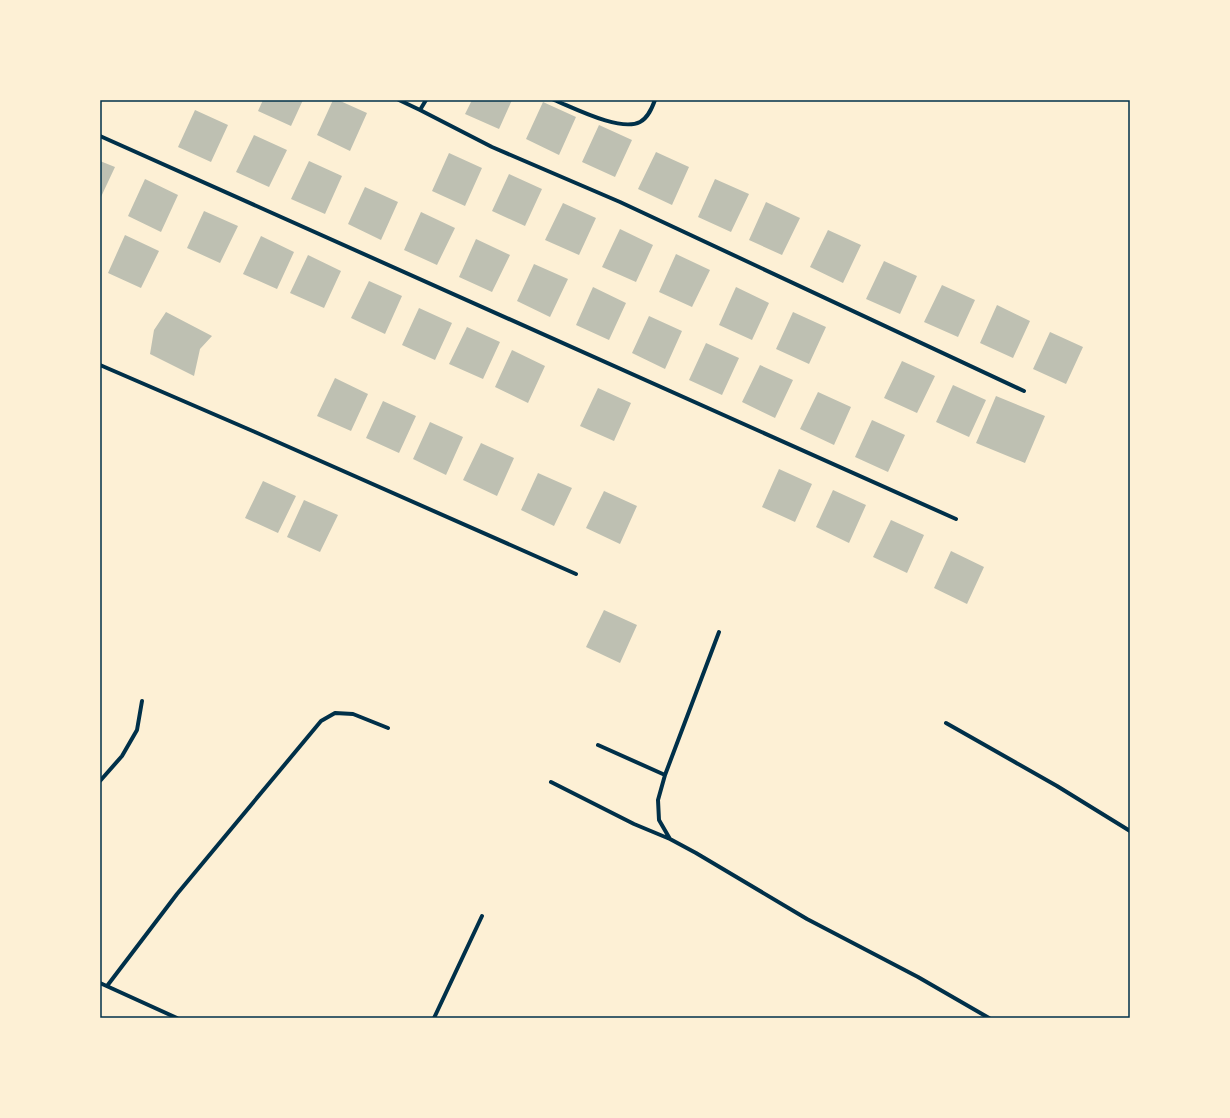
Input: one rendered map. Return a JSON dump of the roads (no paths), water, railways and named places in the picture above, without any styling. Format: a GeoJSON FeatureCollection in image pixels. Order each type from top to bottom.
{"type":"FeatureCollection","features":[{"type":"Feature","properties":{"kind":"street"},"geometry":{"type":"LineString","coordinates":[[399,100],[492,147],[620,202],[1024,391]]}},
{"type":"Feature","properties":{"kind":"street"},"geometry":{"type":"LineString","coordinates":[[420,110],[426,100]]}},
{"type":"Feature","properties":{"kind":"street"},"geometry":{"type":"LineString","coordinates":[[554,100],[616,124],[630,126],[641,122],[646,117],[655,100]]}},
{"type":"Feature","properties":{"kind":"street"},"geometry":{"type":"LineString","coordinates":[[100,136],[956,519]]}},
{"type":"Feature","properties":{"kind":"street"},"geometry":{"type":"LineString","coordinates":[[100,365],[576,574]]}},
{"type":"Feature","properties":{"kind":"street"},"geometry":{"type":"LineString","coordinates":[[670,839],[659,820],[658,800],[665,775],[719,632]]}},
{"type":"Feature","properties":{"kind":"street"},"geometry":{"type":"LineString","coordinates":[[100,781],[122,756],[137,730],[142,701]]}},
{"type":"Feature","properties":{"kind":"street"},"geometry":{"type":"LineString","coordinates":[[107,986],[177,894],[321,721],[335,713],[352,714],[388,728]]}},
{"type":"Feature","properties":{"kind":"street"},"geometry":{"type":"LineString","coordinates":[[946,723],[1057,786],[1130,831]]}},
{"type":"Feature","properties":{"kind":"street"},"geometry":{"type":"LineString","coordinates":[[598,745],[665,775]]}},
{"type":"Feature","properties":{"kind":"street"},"geometry":{"type":"LineString","coordinates":[[551,782],[634,824],[670,839],[696,853],[807,919],[918,976],[989,1018]]}},
{"type":"Feature","properties":{"kind":"street"},"geometry":{"type":"LineString","coordinates":[[434,1018],[482,916]]}},
{"type":"Feature","properties":{"kind":"street"},"geometry":{"type":"LineString","coordinates":[[100,983],[177,1018]]}}]}
